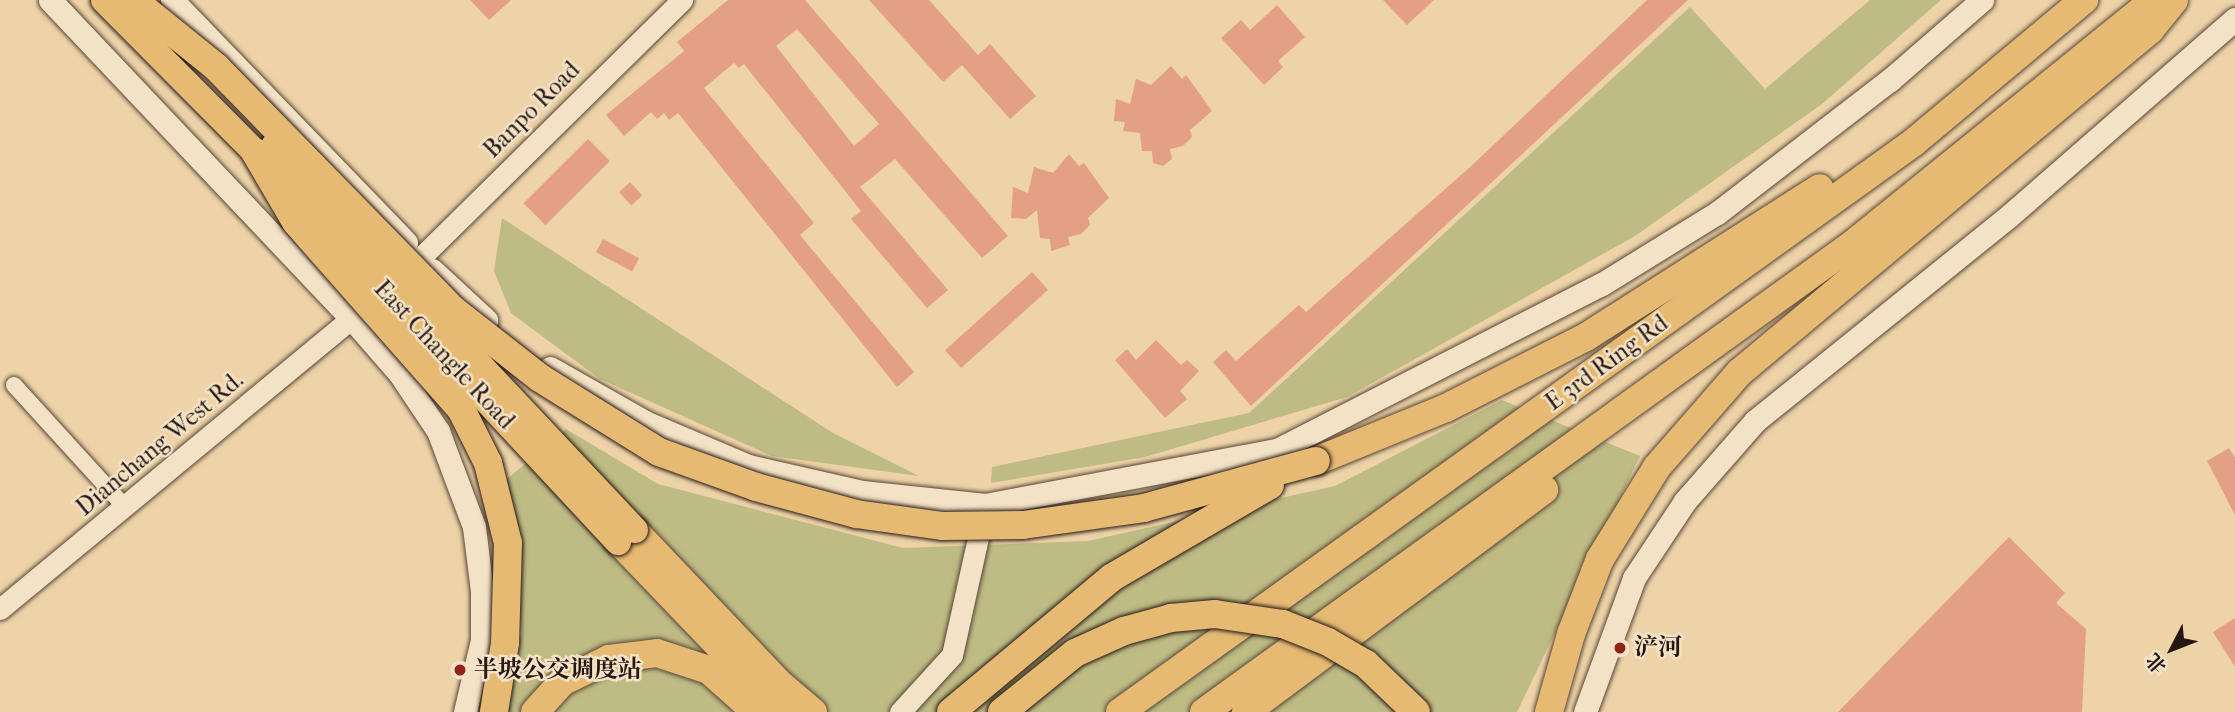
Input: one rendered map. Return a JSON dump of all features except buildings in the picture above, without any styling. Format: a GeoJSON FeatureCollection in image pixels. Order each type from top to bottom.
{"type":"FeatureCollection","features":[{"type":"Feature","properties":{"kind":"highway"},"geometry":{"type":"LineString","coordinates":[[133,0],[216,67],[452,309],[540,378],[659,452],[757,487],[856,514],[943,526],[1023,525],[1144,508],[1316,461]]}},
{"type":"Feature","properties":{"kind":"highway","name":"E 3rd Ring Rd"},"geometry":{"type":"LineString","coordinates":[[1120,712],[1914,142],[2084,0]]}},
{"type":"Feature","properties":{"kind":"highway","name":"E 3rd Ring Rd"},"geometry":{"type":"LineString","coordinates":[[1204,712],[1629,407],[1929,187],[2154,0]]}},
{"type":"Feature","properties":{"kind":"highway"},"geometry":{"type":"LineString","coordinates":[[1549,712],[1571,634],[1600,559],[1657,467],[1740,372],[2150,30],[2174,0]]}},
{"type":"Feature","properties":{"kind":"highway"},"geometry":{"type":"LineString","coordinates":[[951,712],[1111,578],[1199,523],[1316,461],[1446,408],[1586,337],[1825,186],[1914,142]]}},
{"type":"Feature","properties":{"kind":"highway"},"geometry":{"type":"LineString","coordinates":[[254,152],[296,222],[461,409],[488,463],[508,543],[505,643],[494,712]]}},
{"type":"Feature","properties":{"kind":"highway"},"geometry":{"type":"LineString","coordinates":[[1246,712],[1587,457],[1629,407]]}},
{"type":"Feature","properties":{"kind":"highway"},"geometry":{"type":"LineString","coordinates":[[1002,712],[1074,653],[1136,627],[1215,614],[1283,624],[1328,642],[1366,664],[1416,712]]}},
{"type":"Feature","properties":{"kind":"highway"},"geometry":{"type":"LineString","coordinates":[[535,712],[562,682],[609,659],[657,653],[709,670],[755,712]]}},
{"type":"Feature","properties":{"kind":"highway"},"geometry":{"type":"LineString","coordinates":[[781,699],[811,712]]}},
{"type":"Feature","properties":{"kind":"main road"},"geometry":{"type":"LineString","coordinates":[[50,0],[352,319],[400,374],[438,431],[474,527],[482,591],[482,640],[465,712]]}},
{"type":"Feature","properties":{"kind":"main road","name":"East Changle Road"},"geometry":{"type":"LineString","coordinates":[[104,0],[781,699]]}},
{"type":"Feature","properties":{"kind":"main road","name":"East Changle Road"},"geometry":{"type":"LineString","coordinates":[[133,0],[781,699]]}},
{"type":"Feature","properties":{"kind":"main road"},"geometry":{"type":"LineString","coordinates":[[172,0],[422,259],[532,357],[677,436],[748,467],[849,489],[985,505],[1277,450],[1602,284],[1717,213],[1890,80],[1982,0]]}},
{"type":"Feature","properties":{"kind":"main road"},"geometry":{"type":"LineString","coordinates":[[1585,712],[1634,578],[1685,501],[1755,421],[2009,216],[2235,19]]}},
{"type":"Feature","properties":{"kind":"street","name":"Banpo Road"},"geometry":{"type":"LineString","coordinates":[[352,319],[422,259],[682,0]]}},
{"type":"Feature","properties":{"kind":"street","name":"Dianchang West Rd."},"geometry":{"type":"LineString","coordinates":[[0,609],[352,319]]}},
{"type":"Feature","properties":{"kind":"street"},"geometry":{"type":"LineString","coordinates":[[14,384],[125,508]]}},
{"type":"Feature","properties":{"kind":"street"},"geometry":{"type":"LineString","coordinates":[[914,708],[953,655],[985,505]]}},
{"type":"Feature","properties":{"kind":"shaded area"},"geometry":{"type":"Polygon","coordinates":[[[1870,0],[1941,0],[1822,104],[1635,236],[1347,397],[1145,457],[991,483],[992,467],[1249,413],[1690,7],[1765,89],[1870,0]]]}},
{"type":"Feature","properties":{"kind":"shaded area"},"geometry":{"type":"Polygon","coordinates":[[[502,218],[833,433],[919,476],[772,456],[600,379],[511,313],[494,271],[502,218]]]}},
{"type":"Feature","properties":{"kind":"shaded area"},"geometry":{"type":"Polygon","coordinates":[[[1502,400],[1640,456],[1517,712],[499,712],[522,633],[506,480],[566,429],[658,484],[903,548],[1088,541],[1335,486],[1502,400]]]}},
{"type":"Feature","properties":{"kind":"place","name":"浐河"},"geometry":{"type":"Point","coordinates":[1620,648]}},
{"type":"Feature","properties":{"kind":"place","name":"半坡公交调度站"},"geometry":{"type":"Point","coordinates":[460,670]}}]}
